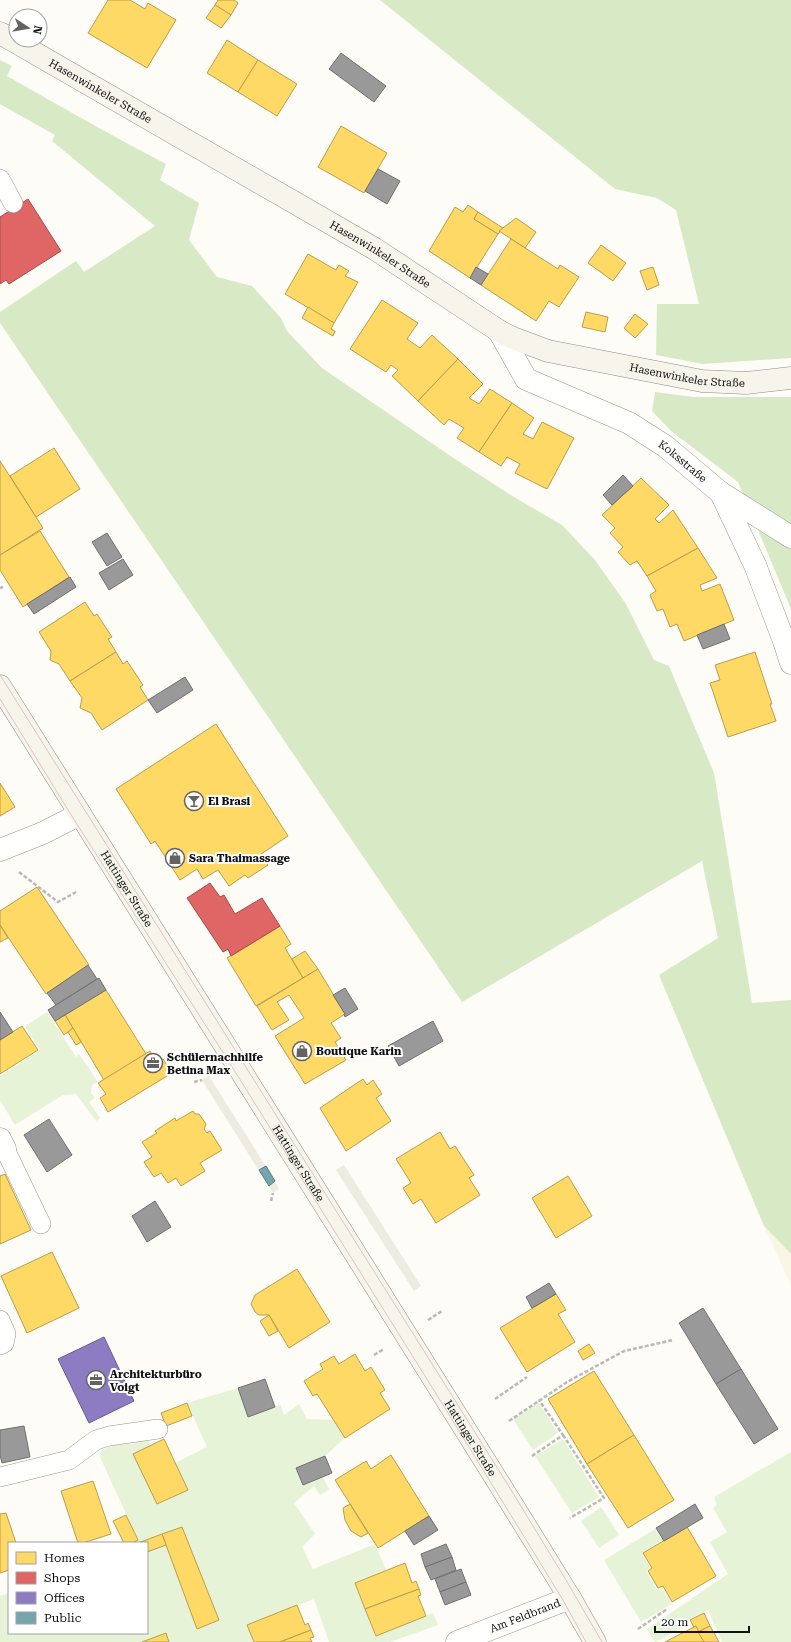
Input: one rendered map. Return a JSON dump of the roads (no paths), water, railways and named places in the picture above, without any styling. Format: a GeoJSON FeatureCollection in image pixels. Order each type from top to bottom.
{"type":"FeatureCollection","features":[{"type":"Feature","properties":{"kind":"street","name":"Hasenwinkeler Straße"},"geometry":{"type":"LineString","coordinates":[[0,33],[375,249],[499,331],[512,338],[548,351],[702,381],[746,383],[791,378]]}},
{"type":"Feature","properties":{"kind":"street","name":"Koksstraße"},"geometry":{"type":"LineString","coordinates":[[499,331],[526,379],[629,423],[665,446],[721,493],[755,564],[791,663]]}},
{"type":"Feature","properties":{"kind":"street"},"geometry":{"type":"LineString","coordinates":[[721,493],[791,537]]}},
{"type":"Feature","properties":{"kind":"street","name":"Hattinger Straße"},"geometry":{"type":"LineString","coordinates":[[0,686],[570,1598],[594,1642]]}},
{"type":"Feature","properties":{"kind":"street"},"geometry":{"type":"LineString","coordinates":[[0,850],[43,832],[80,814]]}},
{"type":"Feature","properties":{"kind":"street","name":"Am Feldbrand"},"geometry":{"type":"LineString","coordinates":[[457,1642],[570,1598]]}},
{"type":"Feature","properties":{"kind":"lane"},"geometry":{"type":"LineString","coordinates":[[0,179],[13,203]]}},
{"type":"Feature","properties":{"kind":"lane"},"geometry":{"type":"LineString","coordinates":[[2,1144],[41,1224]]}},
{"type":"Feature","properties":{"kind":"lane"},"geometry":{"type":"LineString","coordinates":[[0,1320],[6,1334],[4,1343],[0,1345]]}},
{"type":"Feature","properties":{"kind":"lane"},"geometry":{"type":"LineString","coordinates":[[0,1477],[69,1460],[96,1440],[109,1436],[158,1429]]}},
{"type":"Feature","properties":{"kind":"tram line"},"geometry":{"type":"LineString","coordinates":[[0,675],[508,1485],[602,1642]]}},
{"type":"Feature","properties":{"kind":"tram line"},"geometry":{"type":"LineString","coordinates":[[0,699],[73,818],[224,1054],[440,1400],[563,1600],[586,1642]]}},
{"type":"Feature","properties":{"kind":"place","name":"El Brasi"},"geometry":{"type":"Point","coordinates":[194,801]}},
{"type":"Feature","properties":{"kind":"place","name":"Sara Thaimassage"},"geometry":{"type":"Point","coordinates":[175,858]}},
{"type":"Feature","properties":{"kind":"place","name":"Boutique Karin"},"geometry":{"type":"Point","coordinates":[302,1051]}},
{"type":"Feature","properties":{"kind":"place","name":"Schülernachhilfe Betina Max"},"geometry":{"type":"Point","coordinates":[153,1063]}},
{"type":"Feature","properties":{"kind":"place","name":"Architekturbüro Voigt"},"geometry":{"type":"Point","coordinates":[96,1380]}}]}
